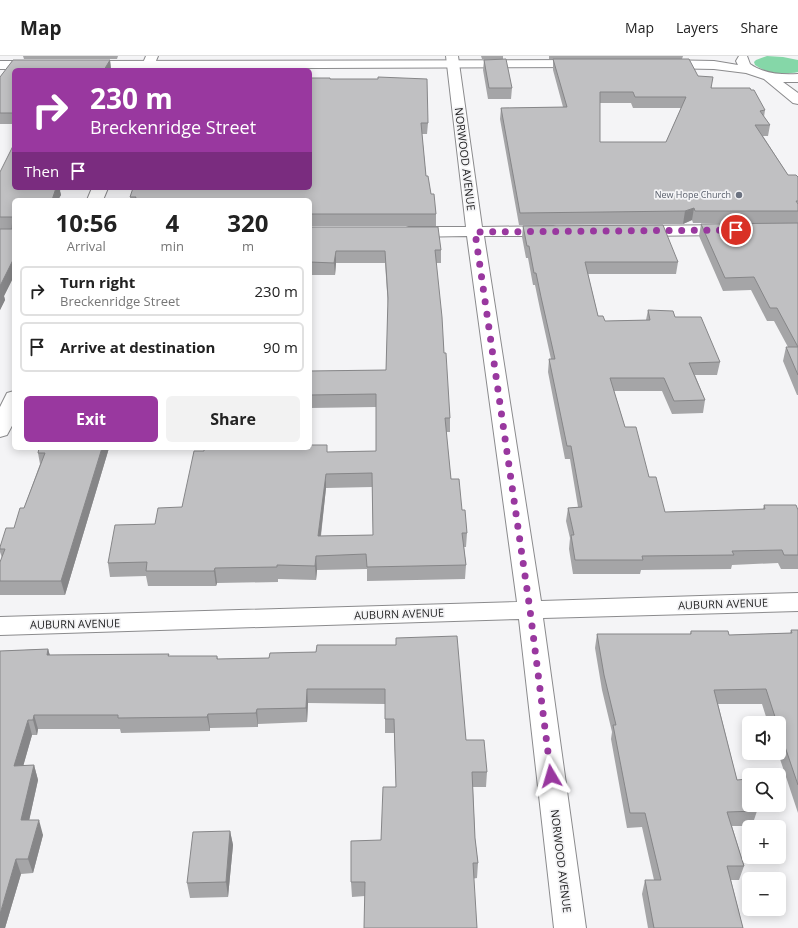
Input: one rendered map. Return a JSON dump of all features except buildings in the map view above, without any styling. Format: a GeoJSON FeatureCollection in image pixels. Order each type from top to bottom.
{"type":"FeatureCollection","features":[{"type":"Feature","properties":{"kind":"street"},"geometry":{"type":"LineString","coordinates":[[69,65],[453,60],[599,64]]}},
{"type":"Feature","properties":{"kind":"street","name":"NORWOOD AVENUE"},"geometry":{"type":"LineString","coordinates":[[453,60],[475,232],[530,610],[570,928]]}},
{"type":"Feature","properties":{"kind":"street"},"geometry":{"type":"LineString","coordinates":[[651,64],[747,62],[798,100]]}},
{"type":"Feature","properties":{"kind":"street"},"geometry":{"type":"LineString","coordinates":[[0,65],[54,65]]}},
{"type":"Feature","properties":{"kind":"street"},"geometry":{"type":"LineString","coordinates":[[769,77],[798,78]]}},
{"type":"Feature","properties":{"kind":"street"},"geometry":{"type":"LineString","coordinates":[[798,90],[798,100]]}},
{"type":"Feature","properties":{"kind":"street"},"geometry":{"type":"LineString","coordinates":[[619,231],[744,230]]}},
{"type":"Feature","properties":{"kind":"street"},"geometry":{"type":"LineString","coordinates":[[397,232],[572,231]]}},
{"type":"Feature","properties":{"kind":"street"},"geometry":{"type":"LineString","coordinates":[[0,431],[12,402]]}},
{"type":"Feature","properties":{"kind":"street","name":"AUBURN AVENUE"},"geometry":{"type":"LineString","coordinates":[[0,626],[798,602]]}},
{"type":"Feature","properties":{"kind":"green space"},"geometry":{"type":"Polygon","coordinates":[[[767,56],[798,60],[798,72],[776,73],[770,72],[755,65],[754,62],[756,60],[767,56]]]}},
{"type":"Feature","properties":{"kind":"place","name":"New Hope Church"},"geometry":{"type":"Point","coordinates":[739,195]}},
{"type":"Feature","properties":{"kind":"route"},"geometry":{"type":"LineString","coordinates":[[551,776],[530,610],[475,232],[736,230]]}}]}
